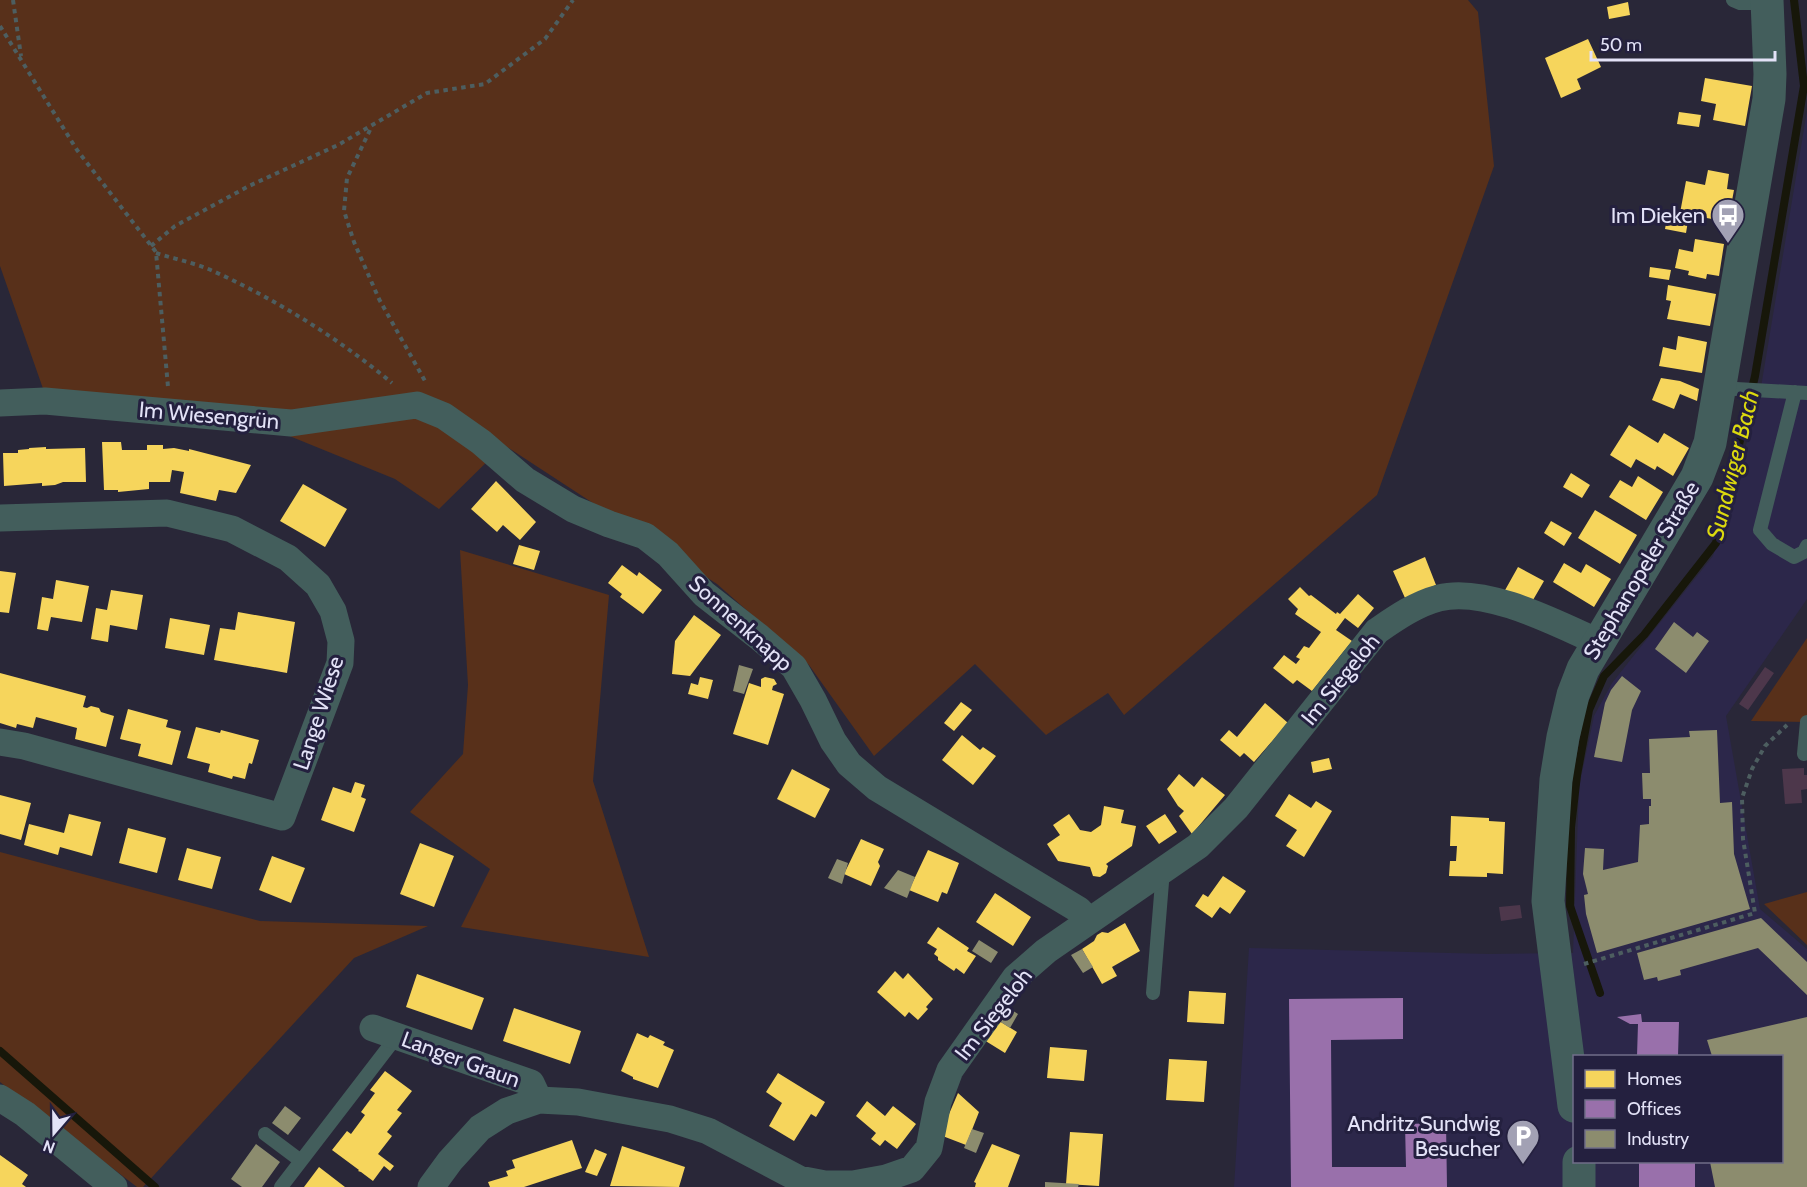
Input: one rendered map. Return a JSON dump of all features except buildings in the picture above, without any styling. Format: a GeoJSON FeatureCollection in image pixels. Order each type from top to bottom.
{"type":"FeatureCollection","features":[{"type":"Feature","properties":{"kind":"street","name":"Stephanopeler Straße"},"geometry":{"type":"LineString","coordinates":[[1573,1092],[1548,901],[1556,780],[1563,737],[1573,695],[1583,669],[1697,477],[1729,389],[1768,99],[1770,74],[1768,2]]}},
{"type":"Feature","properties":{"kind":"street","name":"Im Wiesengrün"},"geometry":{"type":"LineString","coordinates":[[0,403],[45,402],[291,423],[417,405]]}},
{"type":"Feature","properties":{"kind":"street","name":"Sonnenknapp"},"geometry":{"type":"LineString","coordinates":[[417,405],[444,416],[481,442],[525,480],[573,509],[645,536],[669,554],[704,594],[794,667],[833,741],[849,764],[877,788],[1078,910],[1089,921]]}},
{"type":"Feature","properties":{"kind":"street","name":"Lange Wiese"},"geometry":{"type":"LineString","coordinates":[[0,518],[167,513],[232,529],[288,558],[318,585],[333,611],[340,642],[340,663],[282,817],[56,754],[0,742]]}},
{"type":"Feature","properties":{"kind":"street","name":"Im Siegeloh"},"geometry":{"type":"LineString","coordinates":[[431,1187],[450,1161],[480,1128],[507,1111],[539,1100],[578,1102],[670,1119],[708,1131],[799,1179],[825,1184],[853,1184],[886,1178],[912,1169],[929,1148],[938,1102],[950,1070],[1016,978],[1046,951],[1198,846],[1236,807],[1377,632],[1399,616],[1422,604],[1439,598],[1459,595],[1515,606],[1598,642]]}},
{"type":"Feature","properties":{"kind":"street","name":"Langer Graun"},"geometry":{"type":"LineString","coordinates":[[385,1032],[531,1083],[539,1100]]}},
{"type":"Feature","properties":{"kind":"street"},"geometry":{"type":"LineString","coordinates":[[0,1098],[25,1114],[114,1187]]}},
{"type":"Feature","properties":{"kind":"street"},"geometry":{"type":"LineString","coordinates":[[1579,1163],[1579,1187]]}},
{"type":"Feature","properties":{"kind":"lane"},"geometry":{"type":"LineString","coordinates":[[1732,0],[1740,3],[1768,2]]}},
{"type":"Feature","properties":{"kind":"lane"},"geometry":{"type":"LineString","coordinates":[[1729,389],[1801,392],[1760,530],[1772,544],[1794,557],[1804,552],[1807,547]]}},
{"type":"Feature","properties":{"kind":"lane"},"geometry":{"type":"LineString","coordinates":[[1801,719],[1804,754]]}},
{"type":"Feature","properties":{"kind":"lane"},"geometry":{"type":"LineString","coordinates":[[1153,993],[1163,870]]}},
{"type":"Feature","properties":{"kind":"lane"},"geometry":{"type":"LineString","coordinates":[[281,1187],[301,1161],[385,1032]]}},
{"type":"Feature","properties":{"kind":"lane"},"geometry":{"type":"LineString","coordinates":[[265,1134],[301,1161]]}},
{"type":"Feature","properties":{"kind":"path"},"geometry":{"type":"LineString","coordinates":[[13,0],[21,60]]}},
{"type":"Feature","properties":{"kind":"path"},"geometry":{"type":"LineString","coordinates":[[151,246],[175,226],[249,186],[338,145],[427,93],[485,84],[545,39],[573,0]]}},
{"type":"Feature","properties":{"kind":"path"},"geometry":{"type":"LineString","coordinates":[[0,26],[77,150],[156,252],[211,270],[291,310],[370,365],[417,405]]}},
{"type":"Feature","properties":{"kind":"path"},"geometry":{"type":"LineString","coordinates":[[370,130],[347,178],[344,211],[354,242],[379,299],[444,416]]}},
{"type":"Feature","properties":{"kind":"path"},"geometry":{"type":"LineString","coordinates":[[156,252],[170,411]]}},
{"type":"Feature","properties":{"kind":"path"},"geometry":{"type":"LineString","coordinates":[[1556,969],[1571,968],[1755,913],[1743,839],[1742,798],[1752,769],[1765,746],[1801,719]]}},
{"type":"Feature","properties":{"kind":"shaded area"},"geometry":{"type":"Polygon","coordinates":[[[0,0],[1468,0],[1478,12],[1494,166],[1377,495],[1124,715],[1108,693],[1046,735],[975,664],[874,756],[809,665],[717,584],[504,445],[439,509],[395,479],[260,424],[47,400],[0,266],[0,0]]]}},
{"type":"Feature","properties":{"kind":"shaded area"},"geometry":{"type":"Polygon","coordinates":[[[1807,111],[1807,599],[1726,716],[1760,909],[1807,949],[1807,1187],[1234,1187],[1249,948],[1490,954],[1573,953],[1579,787],[1594,716],[1612,683],[1713,556],[1758,405],[1807,111]]]}},
{"type":"Feature","properties":{"kind":"shaded area"},"geometry":{"type":"Polygon","coordinates":[[[460,550],[609,595],[593,781],[649,957],[461,927],[490,869],[410,812],[463,754],[468,685],[460,550]]]}},
{"type":"Feature","properties":{"kind":"shaded area"},"geometry":{"type":"Polygon","coordinates":[[[1807,638],[1807,722],[1751,721],[1807,638]]]}},
{"type":"Feature","properties":{"kind":"shaded area"},"geometry":{"type":"Polygon","coordinates":[[[0,852],[260,921],[428,926],[354,958],[143,1187],[137,1187],[0,1082],[0,852]]]}},
{"type":"Feature","properties":{"kind":"shaded area"},"geometry":{"type":"Polygon","coordinates":[[[1807,892],[1807,945],[1764,904],[1807,892]]]}},
{"type":"Feature","properties":{"kind":"waterway","name":"Sundwiger Bach"},"geometry":{"type":"LineString","coordinates":[[1600,993],[1570,906],[1571,827],[1577,775],[1589,710],[1604,676],[1644,635],[1716,543],[1755,376],[1804,86],[1794,0]]}},
{"type":"Feature","properties":{"kind":"waterway"},"geometry":{"type":"LineString","coordinates":[[0,1051],[155,1187]]}},
{"type":"Feature","properties":{"kind":"place","name":"Im Dieken"},"geometry":{"type":"Point","coordinates":[1728,244]}},
{"type":"Feature","properties":{"kind":"place","name":"Andritz Sundwig Besucher"},"geometry":{"type":"Point","coordinates":[1523,1165]}}]}
